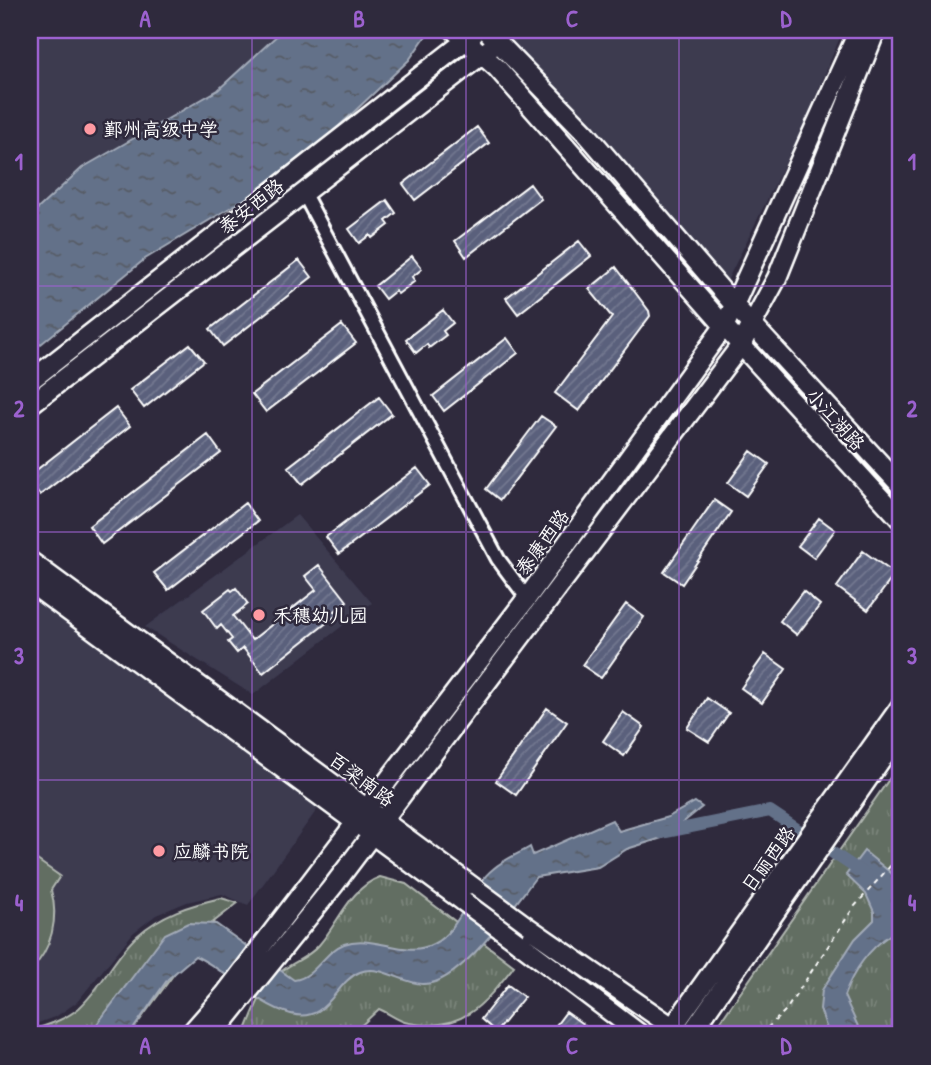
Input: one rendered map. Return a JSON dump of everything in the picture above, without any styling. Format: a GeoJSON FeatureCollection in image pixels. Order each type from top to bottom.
{"type":"FeatureCollection","features":[{"type":"Feature","properties":{"kind":"main road","name":"泰康西路"},"geometry":{"type":"LineString","coordinates":[[263,959],[356,823],[527,598],[725,325],[859,30]]}},
{"type":"Feature","properties":{"kind":"main road","name":"泰康西路"},"geometry":{"type":"LineString","coordinates":[[214,1035],[232,999],[382,820],[741,345],[777,278],[876,30]]}},
{"type":"Feature","properties":{"kind":"main road","name":"小江湖路"},"geometry":{"type":"LineString","coordinates":[[467,33],[482,54],[741,345],[901,520]]}},
{"type":"Feature","properties":{"kind":"main road","name":"泰安西路"},"geometry":{"type":"LineString","coordinates":[[30,381],[467,33]]}},
{"type":"Feature","properties":{"kind":"main road","name":"小江湖路"},"geometry":{"type":"LineString","coordinates":[[492,36],[585,132],[735,306],[901,486]]}},
{"type":"Feature","properties":{"kind":"main road","name":"泰安西路"},"geometry":{"type":"LineString","coordinates":[[30,405],[482,54],[492,36]]}},
{"type":"Feature","properties":{"kind":"main road","name":"百梁南路"},"geometry":{"type":"LineString","coordinates":[[30,561],[367,808],[469,895],[523,935],[674,1033]]}},
{"type":"Feature","properties":{"kind":"main road","name":"百梁南路"},"geometry":{"type":"LineString","coordinates":[[30,583],[371,834],[469,895]]}},
{"type":"Feature","properties":{"kind":"main road","name":"日丽西路"},"geometry":{"type":"LineString","coordinates":[[690,1035],[808,865],[832,817],[901,705]]}},
{"type":"Feature","properties":{"kind":"main road","name":"日丽西路"},"geometry":{"type":"LineString","coordinates":[[674,1033],[789,866],[901,731]]}},
{"type":"Feature","properties":{"kind":"main road","name":"百梁南路"},"geometry":{"type":"LineString","coordinates":[[523,935],[641,1035]]}},
{"type":"Feature","properties":{"kind":"main road","name":"泰康西路"},"geometry":{"type":"LineString","coordinates":[[189,1035],[232,999]]}},
{"type":"Feature","properties":{"kind":"street"},"geometry":{"type":"LineString","coordinates":[[303,192],[498,559],[527,598]]}},
{"type":"Feature","properties":{"kind":"path"},"geometry":{"type":"LineString","coordinates":[[760,1035],[786,1010],[860,900],[901,854]]}},
{"type":"Feature","properties":{"kind":"shaded area","name":"鄞州高级中学"},"geometry":{"type":"Polygon","coordinates":[[[30,30],[283,30],[218,90],[82,168],[30,216],[30,30]]]}},
{"type":"Feature","properties":{"kind":"shaded area"},"geometry":{"type":"Polygon","coordinates":[[[496,30],[843,30],[803,127],[726,283],[496,30]]]}},
{"type":"Feature","properties":{"kind":"shaded area","name":"禾穗幼儿园"},"geometry":{"type":"Polygon","coordinates":[[[297,515],[372,603],[253,695],[145,627],[297,515]]]}},
{"type":"Feature","properties":{"kind":"shaded area","name":"应麟书院"},"geometry":{"type":"Polygon","coordinates":[[[30,596],[319,807],[248,905],[222,894],[187,902],[156,915],[133,933],[77,1002],[57,1016],[30,1026],[30,596]]]}},
{"type":"Feature","properties":{"kind":"green space"},"geometry":{"type":"Polygon","coordinates":[[[901,762],[901,1035],[711,1035],[901,762]]]}},
{"type":"Feature","properties":{"kind":"green space"},"geometry":{"type":"Polygon","coordinates":[[[30,855],[60,876],[51,890],[54,912],[52,933],[44,953],[30,971],[30,940],[37,917],[30,886],[30,855]]]}},
{"type":"Feature","properties":{"kind":"green space"},"geometry":{"type":"Polygon","coordinates":[[[380,877],[406,884],[514,966],[482,1003],[458,1019],[444,1024],[405,1022],[379,1009],[351,1035],[244,1035],[269,983],[283,970],[315,949],[353,897],[380,877]]]}},
{"type":"Feature","properties":{"kind":"green space"},"geometry":{"type":"Polygon","coordinates":[[[221,898],[238,903],[211,924],[129,1035],[30,1035],[30,1031],[62,1019],[79,1008],[95,991],[129,944],[146,928],[176,911],[221,898]]]}},
{"type":"Feature","properties":{"kind":"water"},"geometry":{"type":"Polygon","coordinates":[[[283,30],[430,30],[409,60],[339,126],[273,182],[145,259],[30,353],[30,216],[82,168],[218,90],[283,30]]]}},
{"type":"Feature","properties":{"kind":"water"},"geometry":{"type":"Polygon","coordinates":[[[695,802],[702,807],[665,837],[627,849],[598,867],[536,877],[469,959],[437,981],[414,983],[383,972],[368,970],[351,977],[323,1008],[304,1015],[291,1014],[265,1003],[195,956],[168,979],[129,1035],[82,1035],[94,1028],[165,934],[188,923],[216,924],[294,980],[308,974],[337,948],[355,941],[411,949],[433,944],[451,929],[477,887],[493,869],[530,847],[533,855],[612,820],[619,831],[668,817],[695,802]]]}},
{"type":"Feature","properties":{"kind":"water"},"geometry":{"type":"Polygon","coordinates":[[[864,851],[901,881],[901,938],[891,934],[876,946],[857,969],[844,996],[862,1035],[829,1035],[820,1009],[822,990],[855,939],[874,920],[874,912],[866,894],[846,875],[864,851]]]}},
{"type":"Feature","properties":{"kind":"building"},"geometry":{"type":"Polygon","coordinates":[[[477,127],[489,143],[415,200],[403,184],[477,127]]]}},
{"type":"Feature","properties":{"kind":"building"},"geometry":{"type":"Polygon","coordinates":[[[530,184],[541,199],[466,257],[455,241],[530,184]]]}},
{"type":"Feature","properties":{"kind":"building"},"geometry":{"type":"Polygon","coordinates":[[[387,200],[396,213],[386,221],[389,225],[372,238],[370,235],[359,243],[349,229],[387,200]]]}},
{"type":"Feature","properties":{"kind":"building"},"geometry":{"type":"Polygon","coordinates":[[[579,241],[591,256],[518,314],[506,298],[579,241]]]}},
{"type":"Feature","properties":{"kind":"building"},"geometry":{"type":"Polygon","coordinates":[[[412,256],[422,269],[412,277],[415,281],[398,294],[395,291],[385,299],[375,286],[412,256]]]}},
{"type":"Feature","properties":{"kind":"building"},"geometry":{"type":"Polygon","coordinates":[[[299,260],[312,277],[223,346],[210,329],[299,260]]]}},
{"type":"Feature","properties":{"kind":"building"},"geometry":{"type":"Polygon","coordinates":[[[616,267],[650,316],[579,411],[555,393],[612,317],[589,289],[616,267]]]}},
{"type":"Feature","properties":{"kind":"building"},"geometry":{"type":"Polygon","coordinates":[[[443,310],[453,323],[443,331],[446,335],[429,348],[427,344],[416,353],[406,339],[443,310]]]}},
{"type":"Feature","properties":{"kind":"building"},"geometry":{"type":"Polygon","coordinates":[[[342,325],[356,343],[266,412],[252,394],[342,325]]]}},
{"type":"Feature","properties":{"kind":"building"},"geometry":{"type":"Polygon","coordinates":[[[507,338],[518,353],[444,411],[433,396],[507,338]]]}},
{"type":"Feature","properties":{"kind":"building"},"geometry":{"type":"Polygon","coordinates":[[[190,344],[204,361],[144,408],[130,390],[190,344]]]}},
{"type":"Feature","properties":{"kind":"building"},"geometry":{"type":"Polygon","coordinates":[[[379,397],[392,414],[302,484],[288,467],[379,397]]]}},
{"type":"Feature","properties":{"kind":"building"},"geometry":{"type":"Polygon","coordinates":[[[116,408],[130,426],[40,495],[30,482],[30,475],[116,408]]]}},
{"type":"Feature","properties":{"kind":"building"},"geometry":{"type":"Polygon","coordinates":[[[541,416],[556,426],[500,500],[486,489],[541,416]]]}},
{"type":"Feature","properties":{"kind":"building"},"geometry":{"type":"Polygon","coordinates":[[[208,435],[221,453],[102,544],[89,526],[208,435]]]}},
{"type":"Feature","properties":{"kind":"building"},"geometry":{"type":"Polygon","coordinates":[[[751,451],[769,464],[746,496],[728,483],[751,451]]]}},
{"type":"Feature","properties":{"kind":"building"},"geometry":{"type":"Polygon","coordinates":[[[417,468],[430,485],[339,554],[326,537],[417,468]]]}},
{"type":"Feature","properties":{"kind":"building"},"geometry":{"type":"Polygon","coordinates":[[[714,500],[731,512],[682,584],[664,572],[714,500]]]}},
{"type":"Feature","properties":{"kind":"building"},"geometry":{"type":"Polygon","coordinates":[[[245,503],[258,521],[168,590],[154,573],[245,503]]]}},
{"type":"Feature","properties":{"kind":"building"},"geometry":{"type":"Polygon","coordinates":[[[819,518],[835,530],[814,558],[798,546],[819,518]]]}},
{"type":"Feature","properties":{"kind":"building"},"geometry":{"type":"Polygon","coordinates":[[[863,551],[895,574],[868,610],[837,587],[863,551]]]}},
{"type":"Feature","properties":{"kind":"building"},"geometry":{"type":"Polygon","coordinates":[[[319,565],[347,601],[335,611],[338,614],[263,673],[243,648],[237,653],[228,642],[232,639],[221,625],[217,629],[203,610],[230,589],[232,591],[236,588],[248,604],[233,616],[252,640],[316,590],[305,576],[319,565]]]}},
{"type":"Feature","properties":{"kind":"building"},"geometry":{"type":"Polygon","coordinates":[[[803,591],[820,605],[797,635],[780,621],[803,591]]]}},
{"type":"Feature","properties":{"kind":"building"},"geometry":{"type":"Polygon","coordinates":[[[626,604],[644,617],[601,678],[582,665],[626,604]]]}},
{"type":"Feature","properties":{"kind":"building"},"geometry":{"type":"Polygon","coordinates":[[[765,654],[786,669],[762,703],[741,688],[765,654]]]}},
{"type":"Feature","properties":{"kind":"building"},"geometry":{"type":"Polygon","coordinates":[[[707,698],[729,713],[709,742],[687,728],[707,698]]]}},
{"type":"Feature","properties":{"kind":"building"},"geometry":{"type":"Polygon","coordinates":[[[547,708],[567,722],[516,795],[496,781],[547,708]]]}},
{"type":"Feature","properties":{"kind":"building"},"geometry":{"type":"Polygon","coordinates":[[[623,712],[644,727],[624,756],[603,741],[623,712]]]}},
{"type":"Feature","properties":{"kind":"building"},"geometry":{"type":"Polygon","coordinates":[[[508,985],[524,997],[496,1032],[481,1019],[508,985]]]}},
{"type":"Feature","properties":{"kind":"building"},"geometry":{"type":"Polygon","coordinates":[[[566,1012],[598,1035],[564,1035],[554,1028],[566,1012]]]}},
{"type":"Feature","properties":{"kind":"waterway"},"geometry":{"type":"LineString","coordinates":[[661,833],[770,811],[866,875]]}},
{"type":"Feature","properties":{"kind":"place","name":"鄞州高级中学"},"geometry":{"type":"Point","coordinates":[90,129]}},
{"type":"Feature","properties":{"kind":"place","name":"禾穗幼儿园"},"geometry":{"type":"Point","coordinates":[259,615]}},
{"type":"Feature","properties":{"kind":"place","name":"应麟书院"},"geometry":{"type":"Point","coordinates":[159,851]}}]}
